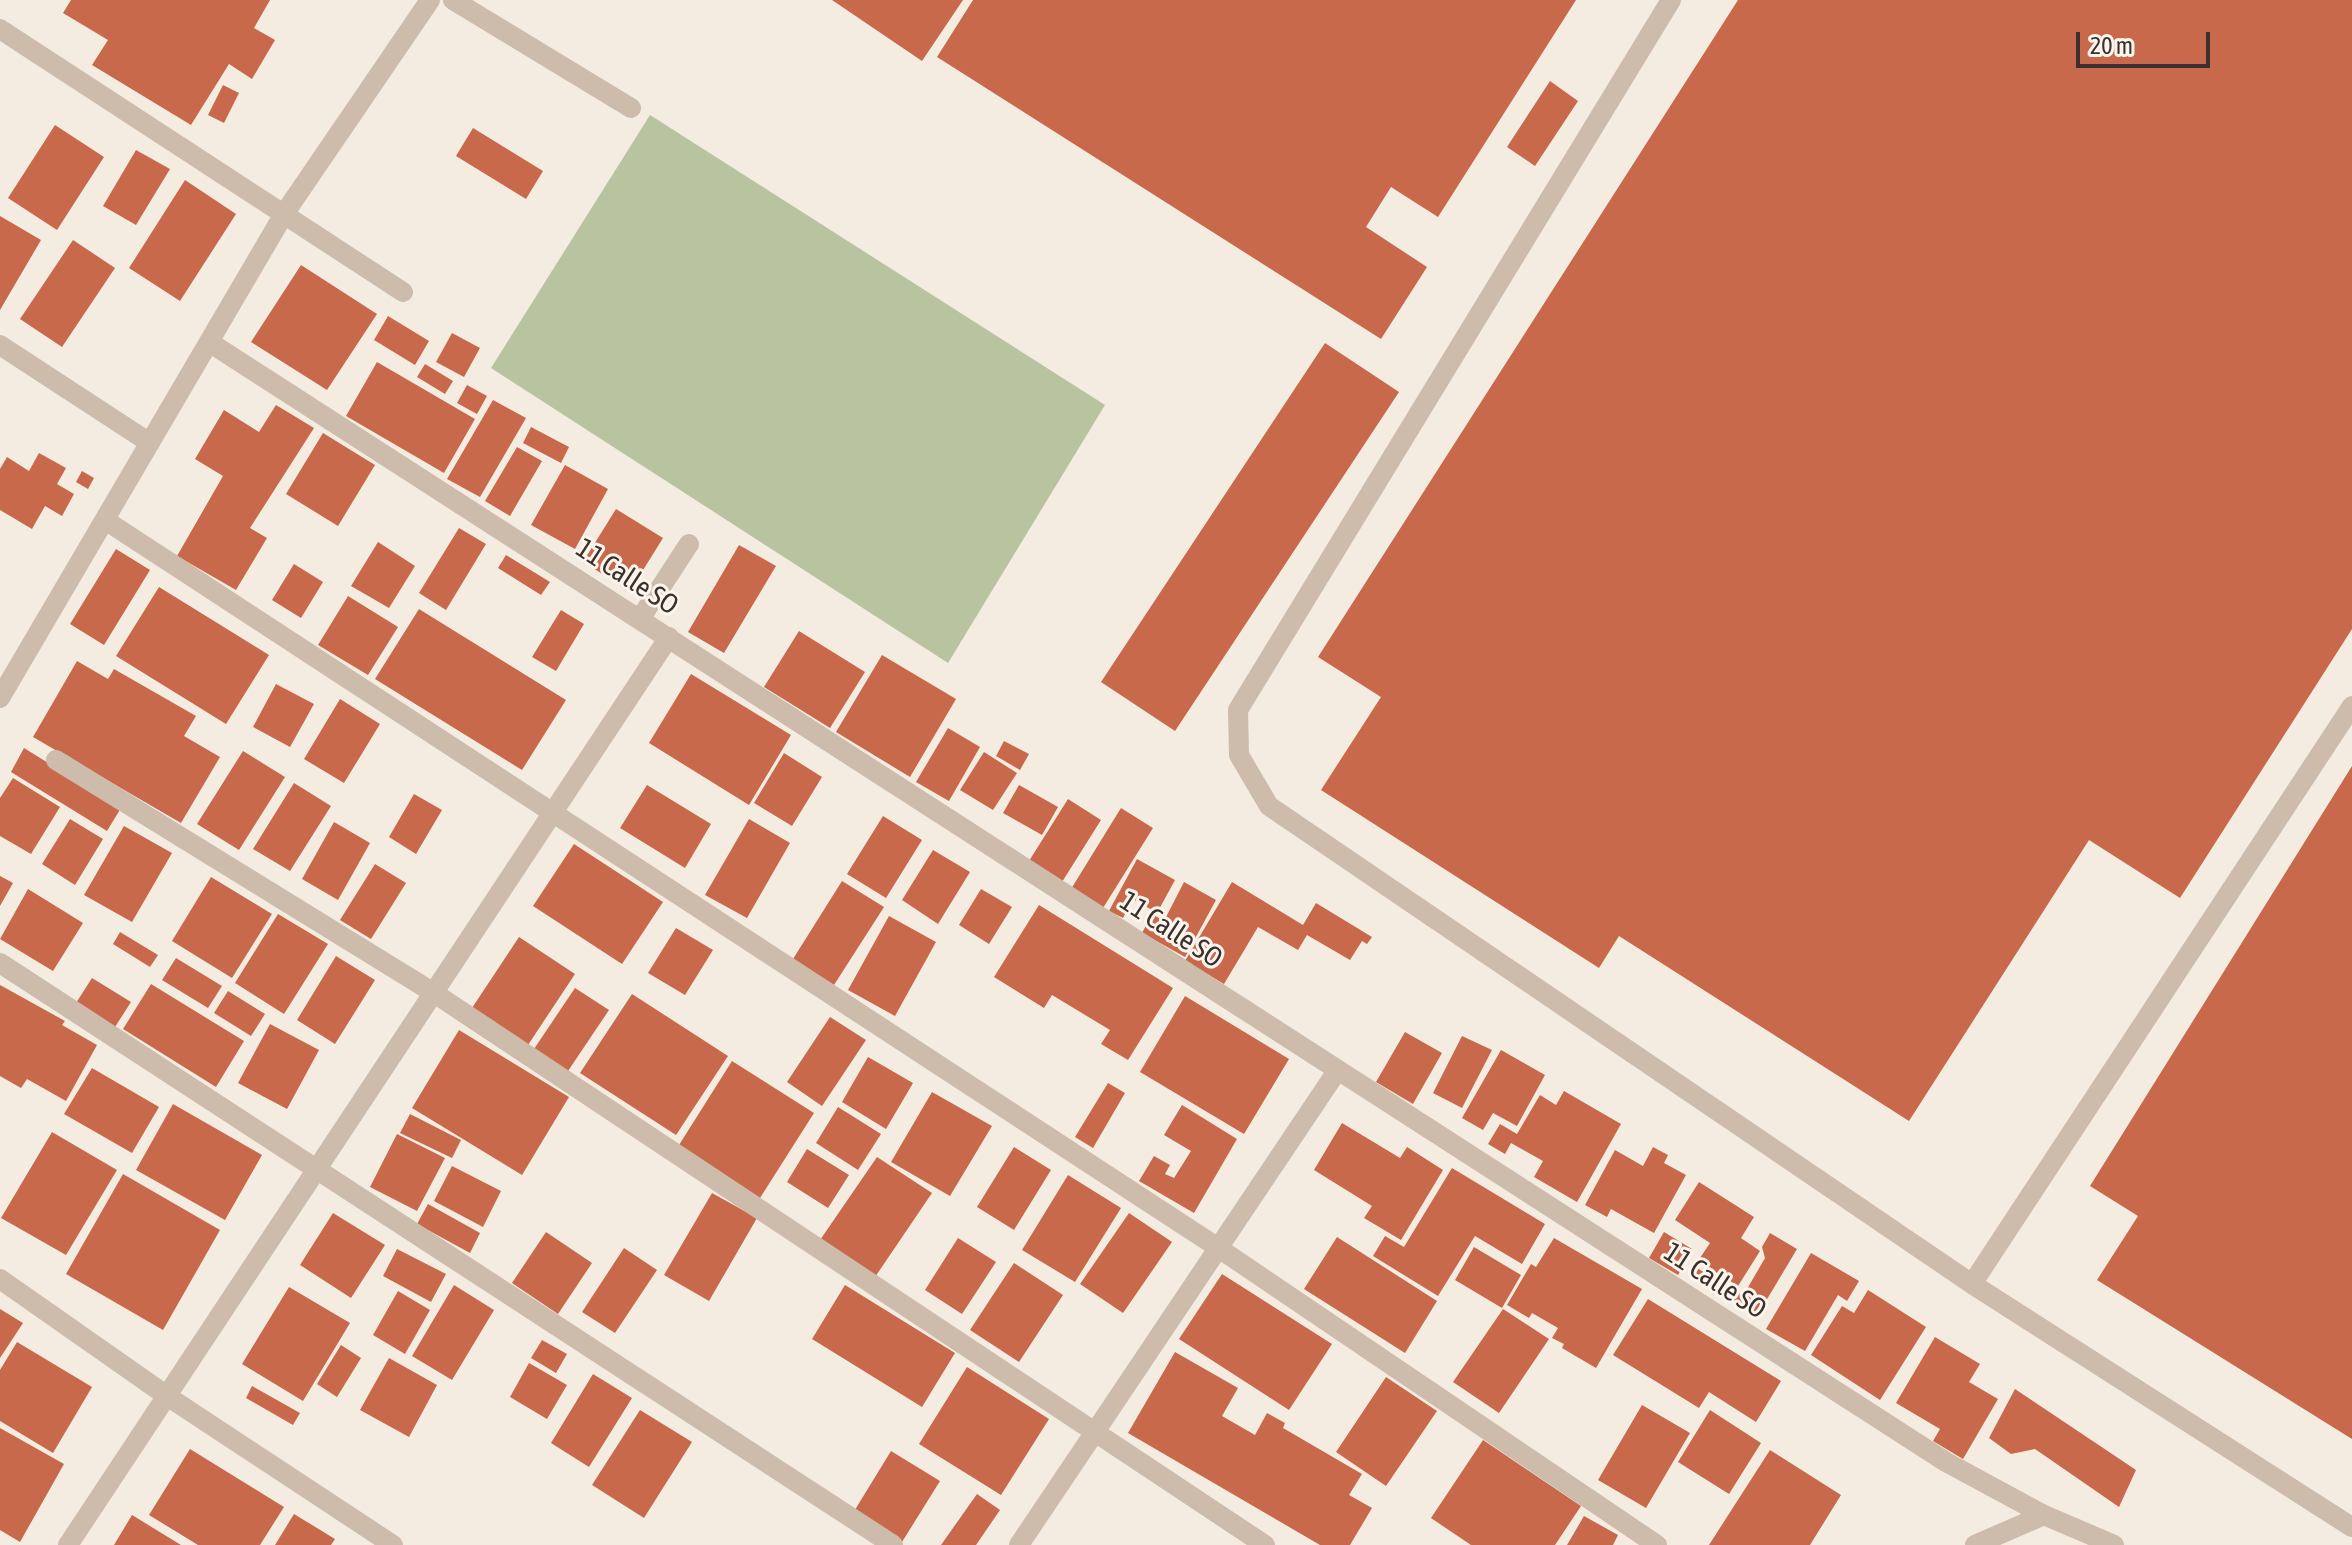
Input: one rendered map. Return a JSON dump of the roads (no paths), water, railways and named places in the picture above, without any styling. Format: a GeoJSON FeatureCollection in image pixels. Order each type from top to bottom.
{"type":"FeatureCollection","features":[{"type":"Feature","properties":{"kind":"street"},"geometry":{"type":"LineString","coordinates":[[3,685],[105,520],[284,214],[430,0]]}},
{"type":"Feature","properties":{"kind":"street"},"geometry":{"type":"LineString","coordinates":[[453,0],[631,108]]}},
{"type":"Feature","properties":{"kind":"street"},"geometry":{"type":"LineString","coordinates":[[1671,0],[1238,710],[1239,755],[1269,806],[1972,1284],[2352,1527]]}},
{"type":"Feature","properties":{"kind":"street"},"geometry":{"type":"LineString","coordinates":[[0,29],[403,292]]}},
{"type":"Feature","properties":{"kind":"street","name":"11 Calle SO"},"geometry":{"type":"LineString","coordinates":[[209,342],[1946,1462],[2044,1515],[2114,1545]]}},
{"type":"Feature","properties":{"kind":"street"},"geometry":{"type":"LineString","coordinates":[[0,345],[150,443]]}},
{"type":"Feature","properties":{"kind":"street"},"geometry":{"type":"LineString","coordinates":[[105,520],[1217,1247],[1657,1545]]}},
{"type":"Feature","properties":{"kind":"street"},"geometry":{"type":"LineString","coordinates":[[640,619],[689,544]]}},
{"type":"Feature","properties":{"kind":"street"},"geometry":{"type":"LineString","coordinates":[[68,1545],[669,637]]}},
{"type":"Feature","properties":{"kind":"street"},"geometry":{"type":"LineString","coordinates":[[1972,1284],[2352,706]]}},
{"type":"Feature","properties":{"kind":"street"},"geometry":{"type":"LineString","coordinates":[[56,760],[434,993],[1265,1545]]}},
{"type":"Feature","properties":{"kind":"street"},"geometry":{"type":"LineString","coordinates":[[0,963],[316,1172],[893,1545]]}},
{"type":"Feature","properties":{"kind":"street"},"geometry":{"type":"LineString","coordinates":[[1019,1545],[1337,1071]]}},
{"type":"Feature","properties":{"kind":"street"},"geometry":{"type":"LineString","coordinates":[[0,1279],[167,1396],[393,1545]]}},
{"type":"Feature","properties":{"kind":"street"},"geometry":{"type":"LineString","coordinates":[[1975,1545],[2044,1515]]}}]}
